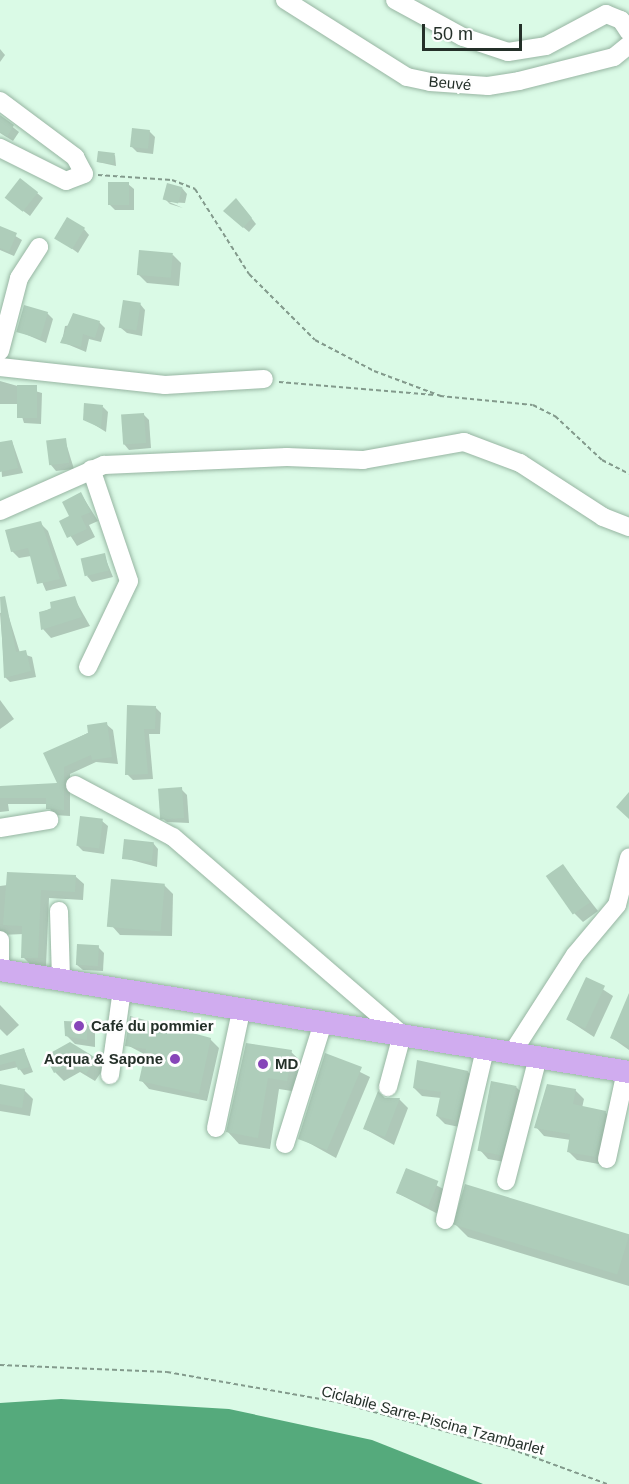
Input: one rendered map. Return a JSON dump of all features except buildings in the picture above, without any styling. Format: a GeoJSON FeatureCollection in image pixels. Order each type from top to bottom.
{"type":"FeatureCollection","features":[{"type":"Feature","properties":{"kind":"main road"},"geometry":{"type":"LineString","coordinates":[[0,970],[627,1072]]}},
{"type":"Feature","properties":{"kind":"street","name":"Beuvé"},"geometry":{"type":"LineString","coordinates":[[285,0],[407,77],[430,82],[488,86],[519,81],[614,57],[629,45]]}},
{"type":"Feature","properties":{"kind":"street"},"geometry":{"type":"LineString","coordinates":[[395,0],[463,37],[508,52],[546,46],[606,14],[621,20],[629,32]]}},
{"type":"Feature","properties":{"kind":"street"},"geometry":{"type":"LineString","coordinates":[[0,101],[75,157],[84,174],[66,181],[0,148]]}},
{"type":"Feature","properties":{"kind":"street"},"geometry":{"type":"LineString","coordinates":[[0,351],[19,278],[39,247]]}},
{"type":"Feature","properties":{"kind":"street"},"geometry":{"type":"LineString","coordinates":[[0,368],[165,385],[264,380]]}},
{"type":"Feature","properties":{"kind":"street"},"geometry":{"type":"LineString","coordinates":[[0,511],[91,469],[133,461],[363,460],[464,442],[520,463],[603,517],[629,526]]}},
{"type":"Feature","properties":{"kind":"street"},"geometry":{"type":"LineString","coordinates":[[88,667],[129,581],[91,469]]}},
{"type":"Feature","properties":{"kind":"street"},"geometry":{"type":"LineString","coordinates":[[75,785],[173,837],[402,1035],[388,1087]]}},
{"type":"Feature","properties":{"kind":"street"},"geometry":{"type":"LineString","coordinates":[[0,828],[49,820]]}},
{"type":"Feature","properties":{"kind":"street"},"geometry":{"type":"LineString","coordinates":[[512,1053],[575,955],[617,905],[629,858]]}},
{"type":"Feature","properties":{"kind":"street"},"geometry":{"type":"LineString","coordinates":[[59,911],[61,980]]}},
{"type":"Feature","properties":{"kind":"street"},"geometry":{"type":"LineString","coordinates":[[0,940],[0,970]]}},
{"type":"Feature","properties":{"kind":"street"},"geometry":{"type":"LineString","coordinates":[[110,1075],[122,990]]}},
{"type":"Feature","properties":{"kind":"street"},"geometry":{"type":"LineString","coordinates":[[216,1128],[241,1011]]}},
{"type":"Feature","properties":{"kind":"street"},"geometry":{"type":"LineString","coordinates":[[285,1144],[323,1023]]}},
{"type":"Feature","properties":{"kind":"street"},"geometry":{"type":"LineString","coordinates":[[445,1220],[485,1049]]}},
{"type":"Feature","properties":{"kind":"street"},"geometry":{"type":"LineString","coordinates":[[506,1181],[538,1057]]}},
{"type":"Feature","properties":{"kind":"street"},"geometry":{"type":"LineString","coordinates":[[607,1159],[627,1072]]}},
{"type":"Feature","properties":{"kind":"path"},"geometry":{"type":"LineString","coordinates":[[84,174],[149,177],[195,189],[249,274],[315,340],[374,371],[441,396]]}},
{"type":"Feature","properties":{"kind":"path"},"geometry":{"type":"LineString","coordinates":[[264,380],[313,388],[441,396],[533,405],[555,416],[602,460],[629,474]]}},
{"type":"Feature","properties":{"kind":"path","name":"Ciclabile Sarre-Piscina Tzambarlet"},"geometry":{"type":"LineString","coordinates":[[0,1365],[167,1372],[337,1402],[511,1449],[607,1484]]}},
{"type":"Feature","properties":{"kind":"shaded area"},"geometry":{"type":"Polygon","coordinates":[[[61,1399],[229,1409],[372,1440],[483,1484],[0,1484],[0,1403],[61,1399]]]}},
{"type":"Feature","properties":{"kind":"place","name":"Café du pommier"},"geometry":{"type":"Point","coordinates":[79,1026]}},
{"type":"Feature","properties":{"kind":"place","name":"Acqua & Sapone"},"geometry":{"type":"Point","coordinates":[175,1059]}},
{"type":"Feature","properties":{"kind":"place","name":"MD"},"geometry":{"type":"Point","coordinates":[263,1064]}}]}
